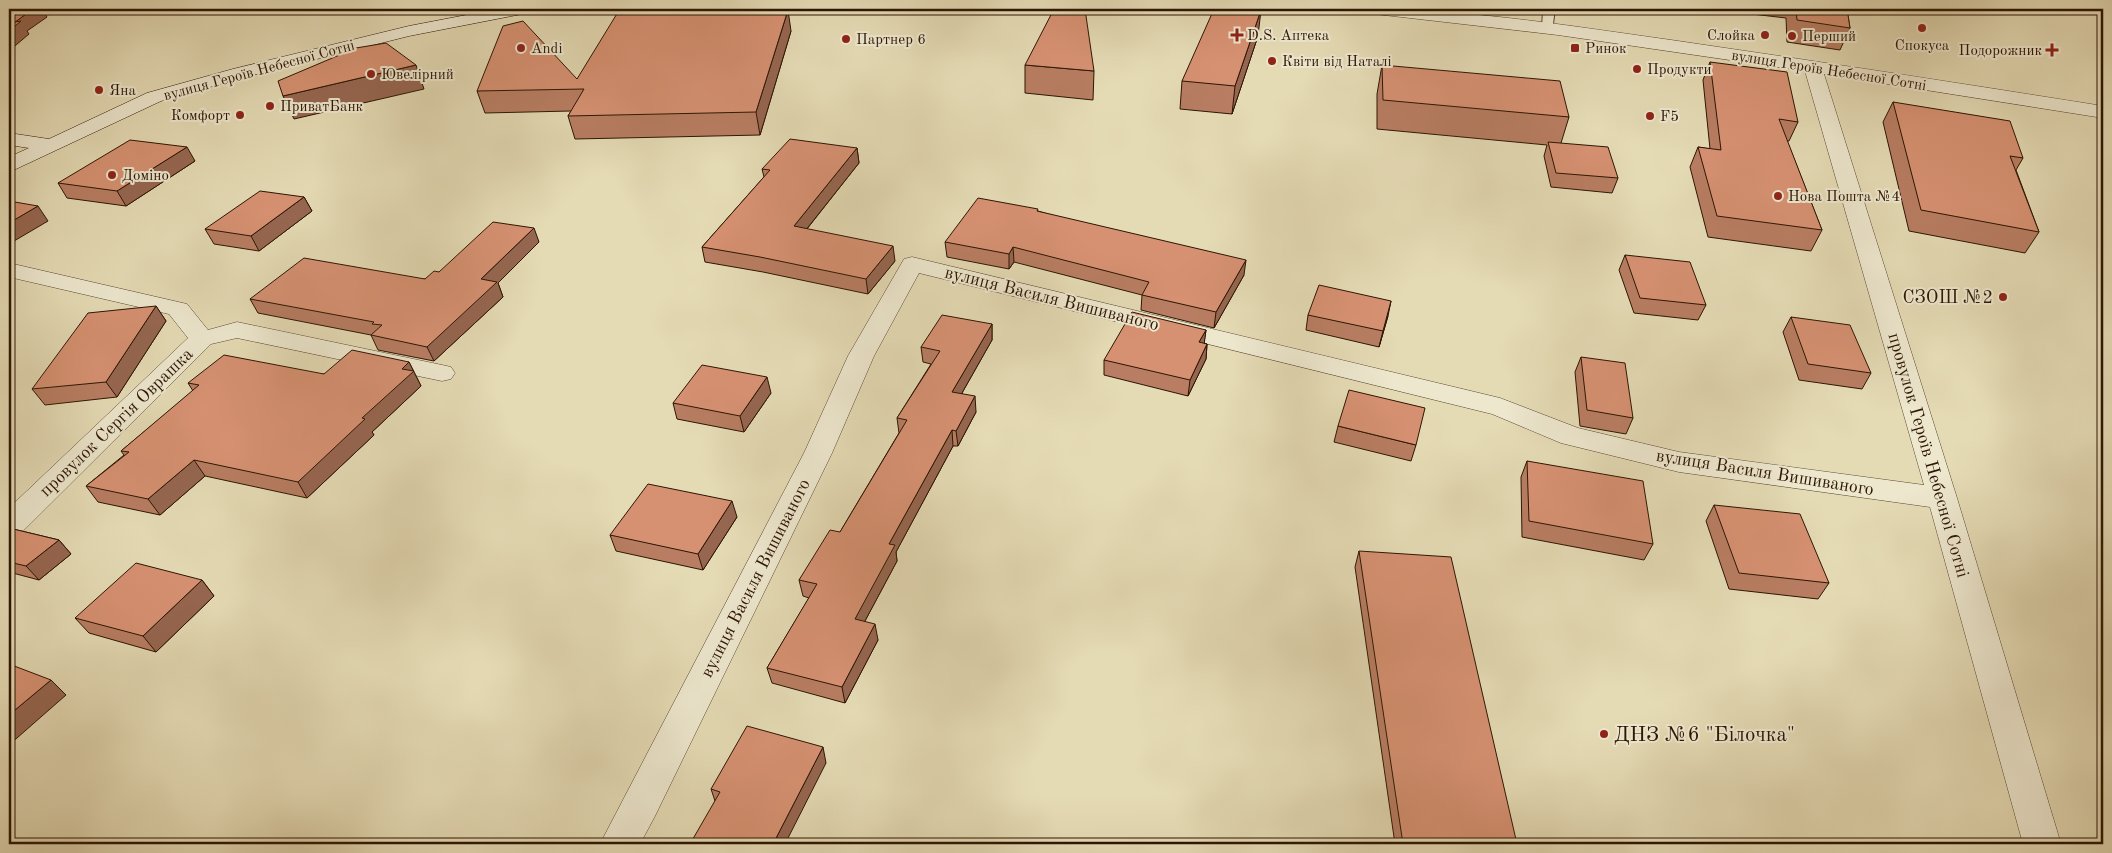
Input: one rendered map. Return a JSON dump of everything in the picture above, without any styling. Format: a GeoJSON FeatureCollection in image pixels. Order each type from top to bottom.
{"type":"FeatureCollection","features":[{"type":"Feature","properties":{"kind":"street"},"geometry":{"type":"LineString","coordinates":[[9,12],[59,9]]}},
{"type":"Feature","properties":{"kind":"street","name":"вулиця Героїв Небесної Сотні"},"geometry":{"type":"LineString","coordinates":[[9,165],[154,97],[239,73],[409,31],[522,9]]}},
{"type":"Feature","properties":{"kind":"street","name":"вулиця Героїв Небесної Сотні"},"geometry":{"type":"LineString","coordinates":[[1376,9],[1548,29],[1813,66],[2103,112]]}},
{"type":"Feature","properties":{"kind":"street","name":"провулок Героїв Небесної Сотні"},"geometry":{"type":"LineString","coordinates":[[1813,66],[1942,498],[2042,844]]}},
{"type":"Feature","properties":{"kind":"street"},"geometry":{"type":"LineString","coordinates":[[9,139],[51,145]]}},
{"type":"Feature","properties":{"kind":"street","name":"вулиця Василя Вишиваного"},"geometry":{"type":"LineString","coordinates":[[619,844],[642,804],[818,453],[861,356],[912,264],[1500,407],[1571,436],[1679,462],[1942,498]]}},
{"type":"Feature","properties":{"kind":"street","name":"провулок Сергія Оврашка"},"geometry":{"type":"LineString","coordinates":[[9,270],[178,309],[202,339]]}},
{"type":"Feature","properties":{"kind":"street","name":"провулок Сергія Оврашка"},"geometry":{"type":"LineString","coordinates":[[9,526],[202,339],[237,330],[442,373]]}},
{"type":"Feature","properties":{"kind":"lane"},"geometry":{"type":"LineString","coordinates":[[1548,29],[1549,9]]}},
{"type":"Feature","properties":{"kind":"building"},"geometry":{"type":"Polygon","coordinates":[[[9,9],[33,9],[15,22],[21,21],[9,31],[9,9]]]}},
{"type":"Feature","properties":{"kind":"building"},"geometry":{"type":"Polygon","coordinates":[[[1054,9],[1085,9],[1094,71],[1025,65],[1054,9]]]}},
{"type":"Feature","properties":{"kind":"building"},"geometry":{"type":"Polygon","coordinates":[[[1214,9],[1261,10],[1235,86],[1182,81],[1214,9]]]}},
{"type":"Feature","properties":{"kind":"building"},"geometry":{"type":"Polygon","coordinates":[[[1796,9],[1847,9],[1850,28],[1797,20],[1796,9]]]}},
{"type":"Feature","properties":{"kind":"building"},"geometry":{"type":"Polygon","coordinates":[[[788,10],[756,112],[568,116],[584,89],[477,91],[503,26],[523,21],[577,79],[618,12],[788,10]]]}},
{"type":"Feature","properties":{"kind":"building"},"geometry":{"type":"Polygon","coordinates":[[[386,43],[416,65],[283,96],[278,81],[356,48],[386,43]]]}},
{"type":"Feature","properties":{"kind":"building"},"geometry":{"type":"Polygon","coordinates":[[[1710,62],[1787,72],[1798,122],[1779,119],[1822,230],[1717,216],[1698,147],[1721,150],[1710,62]]]}},
{"type":"Feature","properties":{"kind":"building"},"geometry":{"type":"Polygon","coordinates":[[[1382,65],[1560,81],[1569,117],[1383,100],[1382,65]]]}},
{"type":"Feature","properties":{"kind":"building"},"geometry":{"type":"Polygon","coordinates":[[[1893,102],[2010,121],[2023,158],[2010,156],[2039,232],[1921,210],[1893,102]]]}},
{"type":"Feature","properties":{"kind":"building"},"geometry":{"type":"Polygon","coordinates":[[[790,139],[857,148],[794,226],[893,246],[866,279],[702,247],[770,170],[762,169],[790,139]]]}},
{"type":"Feature","properties":{"kind":"building"},"geometry":{"type":"Polygon","coordinates":[[[130,140],[187,147],[117,191],[58,183],[130,140]]]}},
{"type":"Feature","properties":{"kind":"building"},"geometry":{"type":"Polygon","coordinates":[[[1548,142],[1608,147],[1618,178],[1556,173],[1548,142]]]}},
{"type":"Feature","properties":{"kind":"building"},"geometry":{"type":"Polygon","coordinates":[[[260,191],[304,197],[251,236],[205,229],[260,191]]]}},
{"type":"Feature","properties":{"kind":"building"},"geometry":{"type":"Polygon","coordinates":[[[978,198],[1038,209],[1037,211],[1246,260],[1216,312],[1142,295],[1149,282],[1013,247],[1009,254],[945,242],[978,198]]]}},
{"type":"Feature","properties":{"kind":"building"},"geometry":{"type":"Polygon","coordinates":[[[9,201],[38,206],[9,223],[9,201]]]}},
{"type":"Feature","properties":{"kind":"building"},"geometry":{"type":"Polygon","coordinates":[[[493,222],[534,228],[481,279],[497,282],[427,347],[371,335],[382,325],[372,324],[374,322],[250,299],[304,258],[425,279],[434,271],[439,272],[493,222]]]}},
{"type":"Feature","properties":{"kind":"building"},"geometry":{"type":"Polygon","coordinates":[[[1625,255],[1690,262],[1706,305],[1640,298],[1625,255]]]}},
{"type":"Feature","properties":{"kind":"building"},"geometry":{"type":"Polygon","coordinates":[[[1319,285],[1391,301],[1383,331],[1308,315],[1319,285]]]}},
{"type":"Feature","properties":{"kind":"building"},"geometry":{"type":"Polygon","coordinates":[[[156,306],[106,382],[32,389],[88,313],[156,306]]]}},
{"type":"Feature","properties":{"kind":"building"},"geometry":{"type":"Polygon","coordinates":[[[1132,312],[1206,330],[1199,342],[1207,344],[1190,380],[1104,360],[1132,312]]]}},
{"type":"Feature","properties":{"kind":"building"},"geometry":{"type":"Polygon","coordinates":[[[942,315],[992,324],[952,392],[975,396],[956,431],[952,430],[889,544],[895,545],[855,619],[875,624],[842,687],[767,668],[817,584],[799,580],[830,530],[840,532],[907,420],[897,418],[940,351],[921,347],[942,315]]]}},
{"type":"Feature","properties":{"kind":"building"},"geometry":{"type":"Polygon","coordinates":[[[1791,317],[1850,325],[1871,373],[1808,364],[1791,317]]]}},
{"type":"Feature","properties":{"kind":"building"},"geometry":{"type":"Polygon","coordinates":[[[352,350],[409,362],[402,369],[414,371],[362,418],[365,419],[298,482],[194,460],[148,499],[86,486],[129,452],[121,451],[199,385],[188,383],[224,355],[324,374],[352,350]]]}},
{"type":"Feature","properties":{"kind":"building"},"geometry":{"type":"Polygon","coordinates":[[[1581,357],[1625,363],[1633,418],[1587,410],[1581,357]]]}},
{"type":"Feature","properties":{"kind":"building"},"geometry":{"type":"Polygon","coordinates":[[[702,365],[767,377],[740,416],[673,403],[702,365]]]}},
{"type":"Feature","properties":{"kind":"building"},"geometry":{"type":"Polygon","coordinates":[[[1349,390],[1425,408],[1416,445],[1338,426],[1349,390]]]}},
{"type":"Feature","properties":{"kind":"building"},"geometry":{"type":"Polygon","coordinates":[[[1527,461],[1643,481],[1653,544],[1529,521],[1527,461]]]}},
{"type":"Feature","properties":{"kind":"building"},"geometry":{"type":"Polygon","coordinates":[[[648,484],[732,501],[698,554],[610,535],[648,484]]]}},
{"type":"Feature","properties":{"kind":"building"},"geometry":{"type":"Polygon","coordinates":[[[1714,505],[1800,514],[1829,583],[1739,573],[1714,505]]]}},
{"type":"Feature","properties":{"kind":"building"},"geometry":{"type":"Polygon","coordinates":[[[9,528],[59,540],[26,566],[9,562],[9,528]]]}},
{"type":"Feature","properties":{"kind":"building"},"geometry":{"type":"Polygon","coordinates":[[[1359,551],[1451,557],[1517,844],[1403,844],[1359,551]]]}},
{"type":"Feature","properties":{"kind":"building"},"geometry":{"type":"Polygon","coordinates":[[[136,563],[202,580],[143,636],[75,618],[136,563]]]}},
{"type":"Feature","properties":{"kind":"building"},"geometry":{"type":"Polygon","coordinates":[[[9,664],[51,680],[9,715],[9,664]]]}},
{"type":"Feature","properties":{"kind":"building"},"geometry":{"type":"Polygon","coordinates":[[[747,726],[823,747],[773,844],[690,844],[720,792],[711,789],[747,726]]]}},
{"type":"Feature","properties":{"kind":"place","name":"Спокуса"},"geometry":{"type":"Point","coordinates":[1922,28]}},
{"type":"Feature","properties":{"kind":"place","name":"D.S. Аптека"},"geometry":{"type":"Point","coordinates":[1237,35]}},
{"type":"Feature","properties":{"kind":"place","name":"Слойка"},"geometry":{"type":"Point","coordinates":[1765,35]}},
{"type":"Feature","properties":{"kind":"place","name":"Перший"},"geometry":{"type":"Point","coordinates":[1792,36]}},
{"type":"Feature","properties":{"kind":"place","name":"Партнер 6"},"geometry":{"type":"Point","coordinates":[846,39]}},
{"type":"Feature","properties":{"kind":"place","name":"Andi"},"geometry":{"type":"Point","coordinates":[521,48]}},
{"type":"Feature","properties":{"kind":"place","name":"Ринок"},"geometry":{"type":"Point","coordinates":[1575,48]}},
{"type":"Feature","properties":{"kind":"place","name":"Подорожник"},"geometry":{"type":"Point","coordinates":[2052,50]}},
{"type":"Feature","properties":{"kind":"place","name":"Квіти від Наталі"},"geometry":{"type":"Point","coordinates":[1272,61]}},
{"type":"Feature","properties":{"kind":"place","name":"Продукти"},"geometry":{"type":"Point","coordinates":[1637,69]}},
{"type":"Feature","properties":{"kind":"place","name":"Ювелірний"},"geometry":{"type":"Point","coordinates":[371,74]}},
{"type":"Feature","properties":{"kind":"place","name":"Яна"},"geometry":{"type":"Point","coordinates":[99,90]}},
{"type":"Feature","properties":{"kind":"place","name":"ПриватБанк"},"geometry":{"type":"Point","coordinates":[270,106]}},
{"type":"Feature","properties":{"kind":"place","name":"Комфорт"},"geometry":{"type":"Point","coordinates":[240,115]}},
{"type":"Feature","properties":{"kind":"place","name":"F5"},"geometry":{"type":"Point","coordinates":[1650,116]}},
{"type":"Feature","properties":{"kind":"place","name":"Доміно"},"geometry":{"type":"Point","coordinates":[112,175]}},
{"type":"Feature","properties":{"kind":"place","name":"Нова Пошта №4"},"geometry":{"type":"Point","coordinates":[1778,196]}},
{"type":"Feature","properties":{"kind":"place","name":"СЗОШ №2"},"geometry":{"type":"Point","coordinates":[2003,297]}},
{"type":"Feature","properties":{"kind":"place","name":"ДНЗ №6 \"Білочка\""},"geometry":{"type":"Point","coordinates":[1604,734]}}]}
